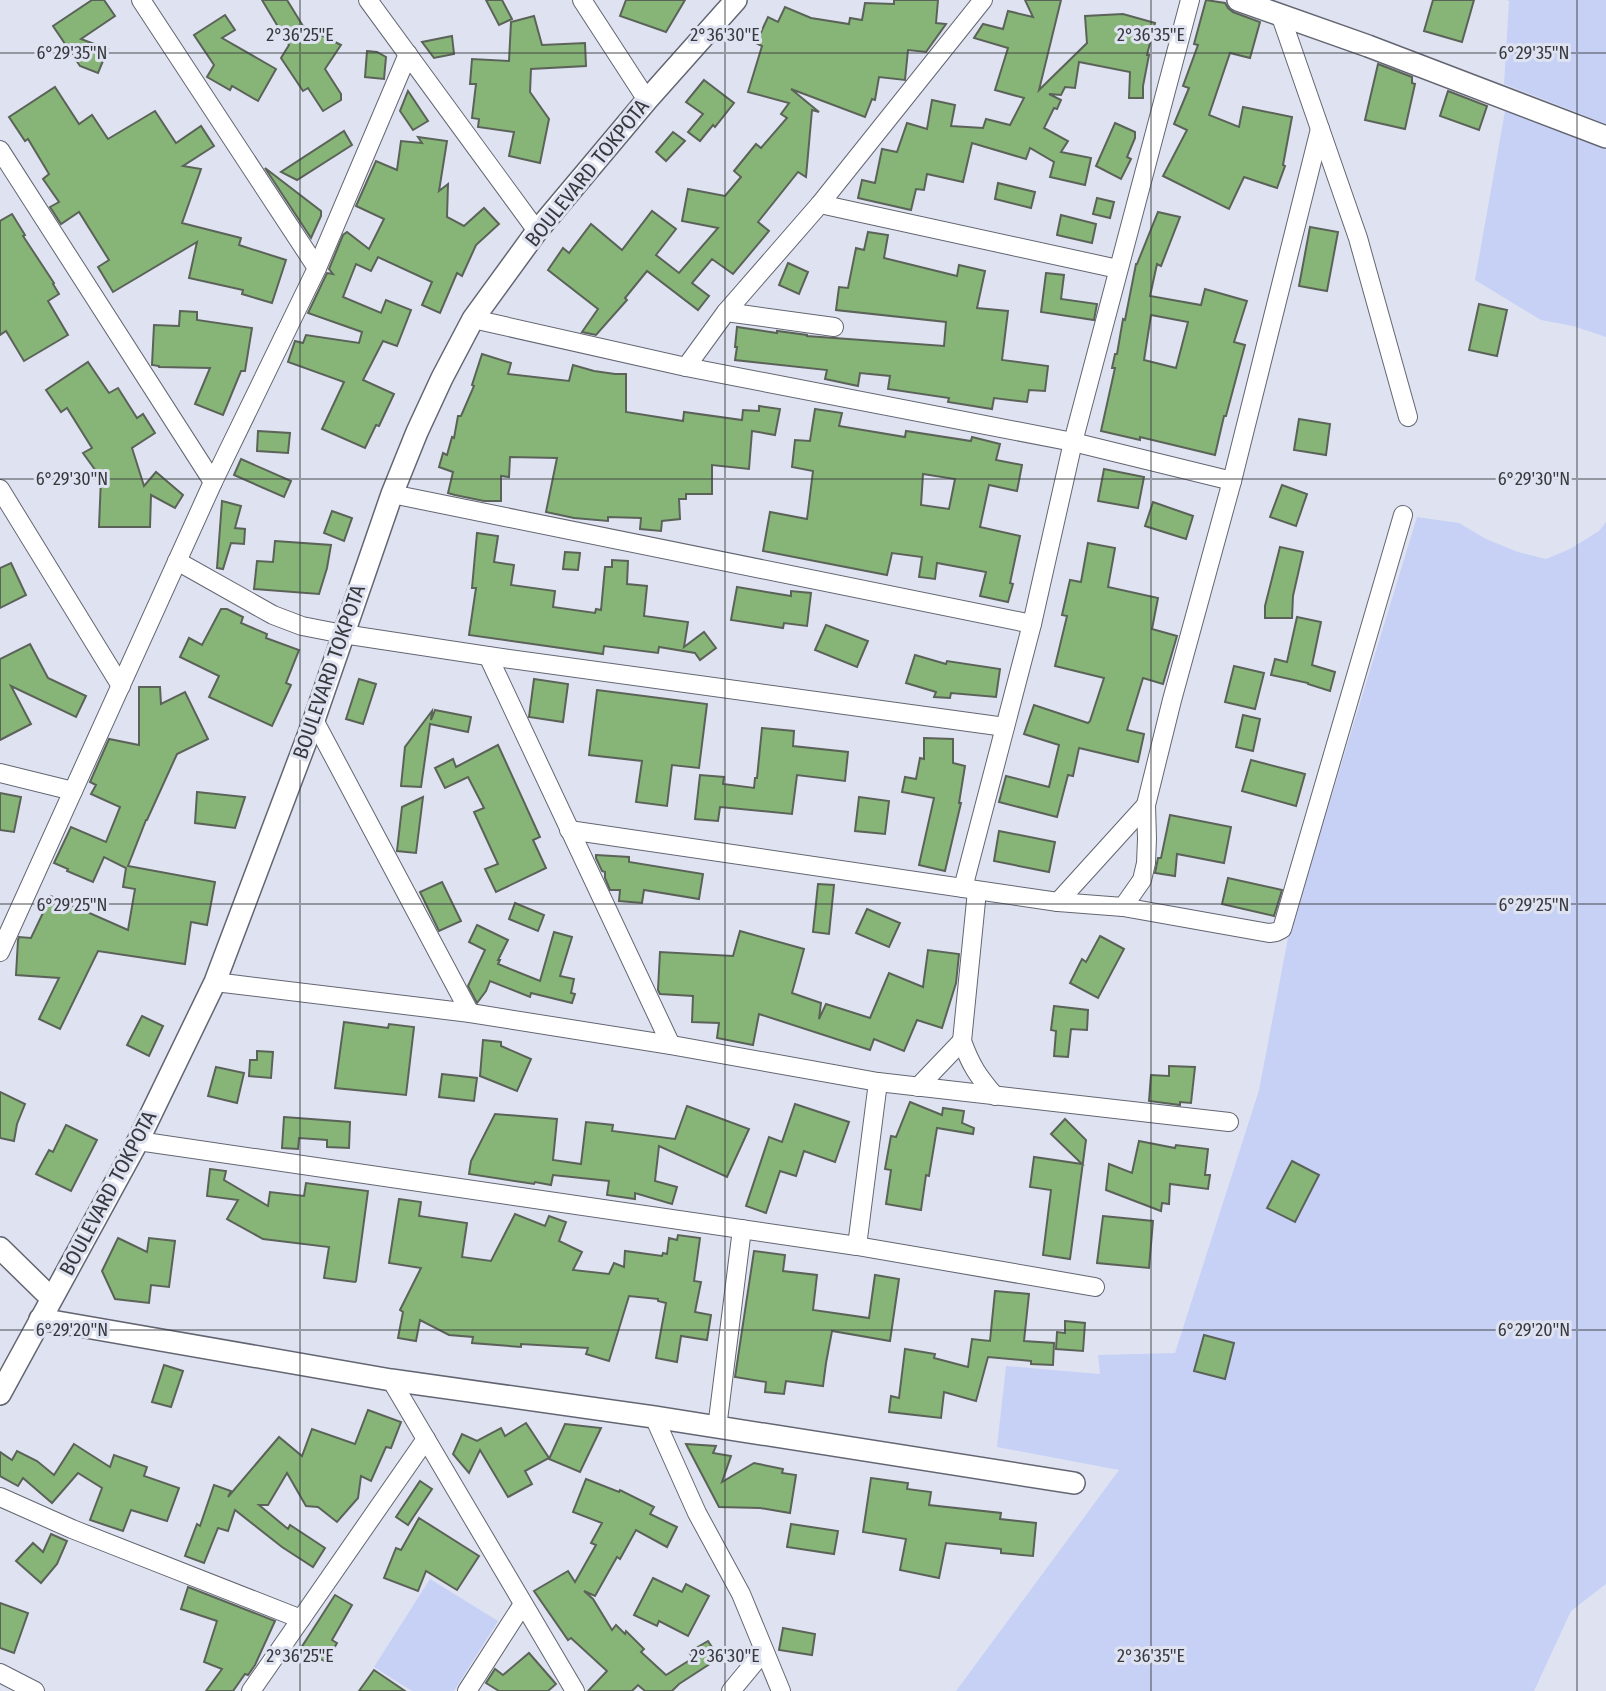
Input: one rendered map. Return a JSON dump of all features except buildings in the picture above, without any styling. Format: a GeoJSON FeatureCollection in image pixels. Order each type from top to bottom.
{"type":"FeatureCollection","features":[{"type":"Feature","properties":{"kind":"street"},"geometry":{"type":"LineString","coordinates":[[141,0],[317,268]]}},
{"type":"Feature","properties":{"kind":"street"},"geometry":{"type":"LineString","coordinates":[[368,0],[537,231]]}},
{"type":"Feature","properties":{"kind":"street"},"geometry":{"type":"LineString","coordinates":[[582,0],[647,100]]}},
{"type":"Feature","properties":{"kind":"street","name":"BOULEVARD TOKPOTA"},"geometry":{"type":"LineString","coordinates":[[0,1394],[138,1140],[215,982],[314,720],[392,494],[442,378],[474,319],[537,231],[647,100],[736,0]]}},
{"type":"Feature","properties":{"kind":"street"},"geometry":{"type":"LineString","coordinates":[[685,367],[726,312],[820,204],[983,0]]}},
{"type":"Feature","properties":{"kind":"street"},"geometry":{"type":"LineString","coordinates":[[995,1096],[971,1065],[962,1041],[970,890],[1005,727],[1073,442],[1190,0]]}},
{"type":"Feature","properties":{"kind":"street"},"geometry":{"type":"LineString","coordinates":[[1238,0],[1368,46],[1606,137]]}},
{"type":"Feature","properties":{"kind":"street"},"geometry":{"type":"LineString","coordinates":[[1280,14],[1358,238],[1408,417]]}},
{"type":"Feature","properties":{"kind":"street"},"geometry":{"type":"LineString","coordinates":[[0,952],[213,482],[317,268],[408,54]]}},
{"type":"Feature","properties":{"kind":"street"},"geometry":{"type":"LineString","coordinates":[[1124,907],[1142,880],[1146,863],[1146,805],[1232,481],[1320,129]]}},
{"type":"Feature","properties":{"kind":"street"},"geometry":{"type":"LineString","coordinates":[[0,150],[213,482]]}},
{"type":"Feature","properties":{"kind":"street"},"geometry":{"type":"LineString","coordinates":[[820,204],[1118,269]]}},
{"type":"Feature","properties":{"kind":"street"},"geometry":{"type":"LineString","coordinates":[[726,312],[834,327]]}},
{"type":"Feature","properties":{"kind":"street"},"geometry":{"type":"LineString","coordinates":[[474,319],[685,367],[1073,442],[1232,481]]}},
{"type":"Feature","properties":{"kind":"street"},"geometry":{"type":"LineString","coordinates":[[0,489],[121,686]]}},
{"type":"Feature","properties":{"kind":"street"},"geometry":{"type":"LineString","coordinates":[[392,494],[1031,624]]}},
{"type":"Feature","properties":{"kind":"street"},"geometry":{"type":"LineString","coordinates":[[569,830],[970,890],[1058,902],[1124,907],[1269,933],[1276,932],[1282,929],[1403,515]]}},
{"type":"Feature","properties":{"kind":"street"},"geometry":{"type":"LineString","coordinates":[[177,561],[273,615],[302,626],[488,656],[1005,727]]}},
{"type":"Feature","properties":{"kind":"street"},"geometry":{"type":"LineString","coordinates":[[488,656],[671,1045]]}},
{"type":"Feature","properties":{"kind":"street"},"geometry":{"type":"LineString","coordinates":[[314,720],[470,1013]]}},
{"type":"Feature","properties":{"kind":"street"},"geometry":{"type":"LineString","coordinates":[[0,773],[73,791]]}},
{"type":"Feature","properties":{"kind":"street"},"geometry":{"type":"LineString","coordinates":[[1058,902],[1146,805]]}},
{"type":"Feature","properties":{"kind":"street"},"geometry":{"type":"LineString","coordinates":[[215,982],[470,1013],[878,1082],[1230,1122]]}},
{"type":"Feature","properties":{"kind":"street"},"geometry":{"type":"LineString","coordinates":[[918,1087],[962,1041]]}},
{"type":"Feature","properties":{"kind":"street"},"geometry":{"type":"LineString","coordinates":[[857,1246],[878,1082]]}},
{"type":"Feature","properties":{"kind":"street"},"geometry":{"type":"LineString","coordinates":[[138,1140],[857,1246],[1095,1287]]}},
{"type":"Feature","properties":{"kind":"street"},"geometry":{"type":"LineString","coordinates":[[717,1428],[742,1229]]}},
{"type":"Feature","properties":{"kind":"street"},"geometry":{"type":"LineString","coordinates":[[0,1248],[51,1298]]}},
{"type":"Feature","properties":{"kind":"street"},"geometry":{"type":"LineString","coordinates":[[40,1319],[391,1380],[654,1417],[1074,1483]]}},
{"type":"Feature","properties":{"kind":"street"},"geometry":{"type":"LineString","coordinates":[[391,1380],[575,1691]]}},
{"type":"Feature","properties":{"kind":"street"},"geometry":{"type":"LineString","coordinates":[[654,1417],[696,1513],[741,1594],[780,1691]]}},
{"type":"Feature","properties":{"kind":"street"},"geometry":{"type":"LineString","coordinates":[[251,1691],[426,1439]]}},
{"type":"Feature","properties":{"kind":"street"},"geometry":{"type":"LineString","coordinates":[[0,1497],[72,1529],[301,1619]]}},
{"type":"Feature","properties":{"kind":"street"},"geometry":{"type":"LineString","coordinates":[[467,1691],[523,1604]]}},
{"type":"Feature","properties":{"kind":"street"},"geometry":{"type":"LineString","coordinates":[[731,1691],[764,1651]]}},
{"type":"Feature","properties":{"kind":"street"},"geometry":{"type":"LineString","coordinates":[[0,1673],[35,1691]]}},
{"type":"Feature","properties":{"kind":"shaded area"},"geometry":{"type":"Polygon","coordinates":[[[1506,0],[1606,0],[1606,124],[1504,84],[1509,1],[1506,0]]]}},
{"type":"Feature","properties":{"kind":"shaded area"},"geometry":{"type":"Polygon","coordinates":[[[1505,111],[1606,150],[1606,337],[1573,326],[1541,320],[1475,280],[1505,111]]]}},
{"type":"Feature","properties":{"kind":"shaded area"},"geometry":{"type":"Polygon","coordinates":[[[1417,517],[1459,523],[1486,539],[1518,552],[1546,559],[1570,549],[1599,531],[1606,522],[1606,1584],[1571,1611],[1534,1691],[956,1691],[1119,1470],[997,1447],[1006,1366],[1100,1374],[1098,1355],[1175,1353],[1259,1090],[1288,938],[1417,517]]]}},
{"type":"Feature","properties":{"kind":"shaded area"},"geometry":{"type":"Polygon","coordinates":[[[430,1579],[498,1621],[454,1691],[412,1691],[374,1667],[430,1579]]]}}]}
